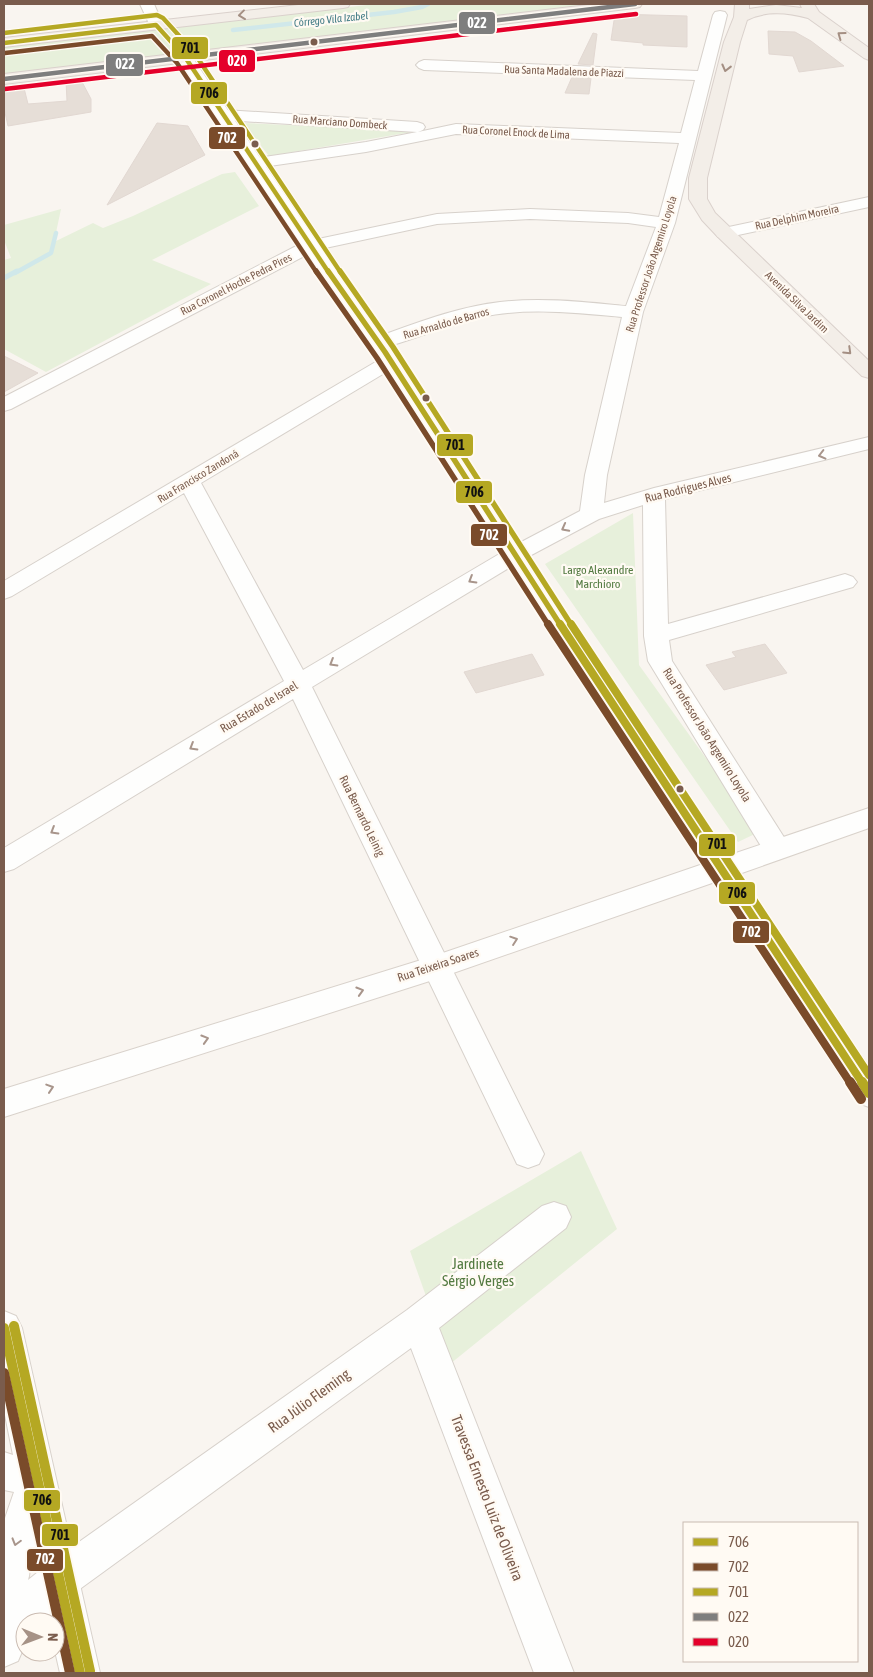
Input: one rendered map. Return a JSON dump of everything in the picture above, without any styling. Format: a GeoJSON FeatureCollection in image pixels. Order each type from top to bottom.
{"type":"FeatureCollection","features":[{"type":"Feature","properties":{"kind":"main road"},"geometry":{"type":"LineString","coordinates":[[4,43],[343,4]]}},
{"type":"Feature","properties":{"kind":"main road"},"geometry":{"type":"LineString","coordinates":[[4,79],[520,16],[636,4]]}},
{"type":"Feature","properties":{"kind":"main road"},"geometry":{"type":"LineString","coordinates":[[740,8],[754,12],[810,9],[869,55]]}},
{"type":"Feature","properties":{"kind":"main road","name":"Rua Professor João Argemiro Loyola"},"geometry":{"type":"LineString","coordinates":[[724,233],[708,216],[698,199],[698,178],[740,8]]}},
{"type":"Feature","properties":{"kind":"main road"},"geometry":{"type":"LineString","coordinates":[[156,25],[185,57]]}},
{"type":"Feature","properties":{"kind":"main road"},"geometry":{"type":"LineString","coordinates":[[711,50],[732,42]]}},
{"type":"Feature","properties":{"kind":"main road"},"geometry":{"type":"LineString","coordinates":[[687,145],[698,178]]}},
{"type":"Feature","properties":{"kind":"main road","name":"Avenida Silva Jardim"},"geometry":{"type":"LineString","coordinates":[[724,233],[869,372]]}},
{"type":"Feature","properties":{"kind":"street"},"geometry":{"type":"LineString","coordinates":[[148,4],[156,25]]}},
{"type":"Feature","properties":{"kind":"street","name":"Rua Professor João Argemiro Loyola"},"geometry":{"type":"LineString","coordinates":[[592,514],[596,475],[633,312],[666,223],[720,16]]}},
{"type":"Feature","properties":{"kind":"street"},"geometry":{"type":"LineString","coordinates":[[185,57],[310,246],[385,352],[514,554],[869,1093]]}},
{"type":"Feature","properties":{"kind":"street","name":"Rua Santa Madalena de Piazzi"},"geometry":{"type":"LineString","coordinates":[[424,65],[705,76]]}},
{"type":"Feature","properties":{"kind":"street","name":"Rua Marciano Dombeck"},"geometry":{"type":"LineString","coordinates":[[224,115],[456,129]]}},
{"type":"Feature","properties":{"kind":"street","name":"Rua Coronel Enock de Lima"},"geometry":{"type":"LineString","coordinates":[[256,163],[366,147],[456,129],[687,145]]}},
{"type":"Feature","properties":{"kind":"street","name":"Rua Delphim Moreira"},"geometry":{"type":"LineString","coordinates":[[724,233],[869,202]]}},
{"type":"Feature","properties":{"kind":"street","name":"Rua Coronel Hoche Pedra Pires"},"geometry":{"type":"LineString","coordinates":[[4,405],[310,246],[446,218],[530,214],[628,218],[666,223]]}},
{"type":"Feature","properties":{"kind":"street","name":"Rua Arnaldo de Barros"},"geometry":{"type":"LineString","coordinates":[[385,352],[442,322],[498,308],[547,307],[633,312]]}},
{"type":"Feature","properties":{"kind":"street","name":"Rua Francisco Zandoná"},"geometry":{"type":"LineString","coordinates":[[4,590],[189,482],[385,352]]}},
{"type":"Feature","properties":{"kind":"street","name":"Rua Rodrigues Alves"},"geometry":{"type":"LineString","coordinates":[[514,554],[592,514],[654,495],[869,443]]}},
{"type":"Feature","properties":{"kind":"street","name":"Rua Bernardo Leinig"},"geometry":{"type":"LineString","coordinates":[[189,482],[298,684],[528,1154]]}},
{"type":"Feature","properties":{"kind":"street","name":"Rua Professor João Argemiro Loyola"},"geometry":{"type":"LineString","coordinates":[[654,495],[656,636],[660,661],[777,849]]}},
{"type":"Feature","properties":{"kind":"street","name":"Rua Estado de Israel"},"geometry":{"type":"LineString","coordinates":[[4,861],[514,554]]}},
{"type":"Feature","properties":{"kind":"street"},"geometry":{"type":"LineString","coordinates":[[656,636],[845,582]]}},
{"type":"Feature","properties":{"kind":"street","name":"Rua Teixeira Soares"},"geometry":{"type":"LineString","coordinates":[[4,1103],[436,967],[869,818]]}},
{"type":"Feature","properties":{"kind":"street","name":"Rua Júlio Fleming"},"geometry":{"type":"LineString","coordinates":[[4,1636],[59,1580],[419,1322],[554,1217]]}},
{"type":"Feature","properties":{"kind":"street","name":"Travessa Ernesto Luiz de Oliveira"},"geometry":{"type":"LineString","coordinates":[[419,1322],[554,1673]]}},
{"type":"Feature","properties":{"kind":"street"},"geometry":{"type":"LineString","coordinates":[[4,1328],[21,1475],[4,1636]]}},
{"type":"Feature","properties":{"kind":"street"},"geometry":{"type":"LineString","coordinates":[[21,1475],[59,1580],[80,1673]]}},
{"type":"Feature","properties":{"kind":"green space"},"geometry":{"type":"Polygon","coordinates":[[[376,4],[598,4],[185,57],[4,77],[4,45],[376,4]]]}},
{"type":"Feature","properties":{"kind":"green space"},"geometry":{"type":"Polygon","coordinates":[[[243,123],[418,131],[269,156],[243,123]]]}},
{"type":"Feature","properties":{"kind":"green space"},"geometry":{"type":"Polygon","coordinates":[[[235,172],[259,206],[152,260],[211,284],[46,372],[4,349],[4,260],[11,258],[4,240],[4,225],[61,209],[54,242],[93,223],[103,228],[222,174],[235,172]]]}},
{"type":"Feature","properties":{"kind":"green space","name":"Largo Alexandre Marchioro"},"geometry":{"type":"Polygon","coordinates":[[[633,513],[639,665],[759,832],[738,842],[545,564],[633,513]]]}},
{"type":"Feature","properties":{"kind":"green space","name":"Jardinete Sérgio Verges"},"geometry":{"type":"Polygon","coordinates":[[[581,1151],[617,1229],[450,1364],[410,1251],[581,1151]]]}},
{"type":"Feature","properties":{"kind":"building"},"geometry":{"type":"Polygon","coordinates":[[[615,14],[687,16],[687,47],[643,45],[643,43],[611,40],[615,14]]]}},
{"type":"Feature","properties":{"kind":"building"},"geometry":{"type":"Polygon","coordinates":[[[768,31],[795,32],[811,41],[844,66],[799,72],[793,56],[769,54],[768,31]]]}},
{"type":"Feature","properties":{"kind":"building"},"geometry":{"type":"Polygon","coordinates":[[[593,33],[597,34],[593,65],[578,64],[593,33]]]}},
{"type":"Feature","properties":{"kind":"building"},"geometry":{"type":"Polygon","coordinates":[[[572,77],[591,78],[589,94],[565,93],[572,77]]]}},
{"type":"Feature","properties":{"kind":"building"},"geometry":{"type":"Polygon","coordinates":[[[81,80],[91,99],[91,112],[8,126],[4,108],[4,86],[23,84],[28,104],[67,101],[66,81],[81,80]]]}},
{"type":"Feature","properties":{"kind":"building"},"geometry":{"type":"Polygon","coordinates":[[[157,123],[188,126],[205,155],[107,205],[157,123]]]}},
{"type":"Feature","properties":{"kind":"building"},"geometry":{"type":"Polygon","coordinates":[[[4,356],[38,373],[4,392],[4,356]]]}},
{"type":"Feature","properties":{"kind":"building"},"geometry":{"type":"Polygon","coordinates":[[[765,644],[787,673],[724,690],[706,665],[736,657],[732,652],[765,644]]]}},
{"type":"Feature","properties":{"kind":"building"},"geometry":{"type":"Polygon","coordinates":[[[532,654],[544,675],[476,693],[464,672],[532,654]]]}},
{"type":"Feature","properties":{"kind":"waterway","name":"Córrego Vila Izabel"},"geometry":{"type":"LineString","coordinates":[[233,30],[394,12],[422,7],[428,4]]}},
{"type":"Feature","properties":{"kind":"waterway","name":"Córrego Vila Izabel"},"geometry":{"type":"LineString","coordinates":[[15,273],[51,253],[56,233]]}},
{"type":"Feature","properties":{"kind":"waterway","name":"Córrego Vila Izabel"},"geometry":{"type":"LineString","coordinates":[[4,278],[17,271]]}},
{"type":"Feature","properties":{"kind":"transit line","name":"022"},"geometry":{"type":"LineString","coordinates":[[4,79],[635,4]]}},
{"type":"Feature","properties":{"kind":"transit line","name":"020"},"geometry":{"type":"LineString","coordinates":[[5,89],[636,14]]}},
{"type":"Feature","properties":{"kind":"transit line","name":"701"},"geometry":{"type":"LineString","coordinates":[[4,33],[157,15],[163,18],[193,51],[318,240],[393,347],[522,550],[869,1075]]}},
{"type":"Feature","properties":{"kind":"transit line","name":"706"},"geometry":{"type":"LineString","coordinates":[[4,43],[156,25],[185,57],[310,246],[385,352],[514,555],[869,1093]]}},
{"type":"Feature","properties":{"kind":"transit line","name":"702"},"geometry":{"type":"LineString","coordinates":[[5,53],[152,36],[177,63],[302,252],[377,358],[506,561],[861,1099]]}},
{"type":"Feature","properties":{"kind":"transit line","name":"701"},"geometry":{"type":"LineString","coordinates":[[14,1326],[90,1671]]}},
{"type":"Feature","properties":{"kind":"transit line","name":"706"},"geometry":{"type":"LineString","coordinates":[[4,1328],[80,1673]]}},
{"type":"Feature","properties":{"kind":"transit line","name":"702"},"geometry":{"type":"LineString","coordinates":[[4,1373],[70,1673]]}}]}
